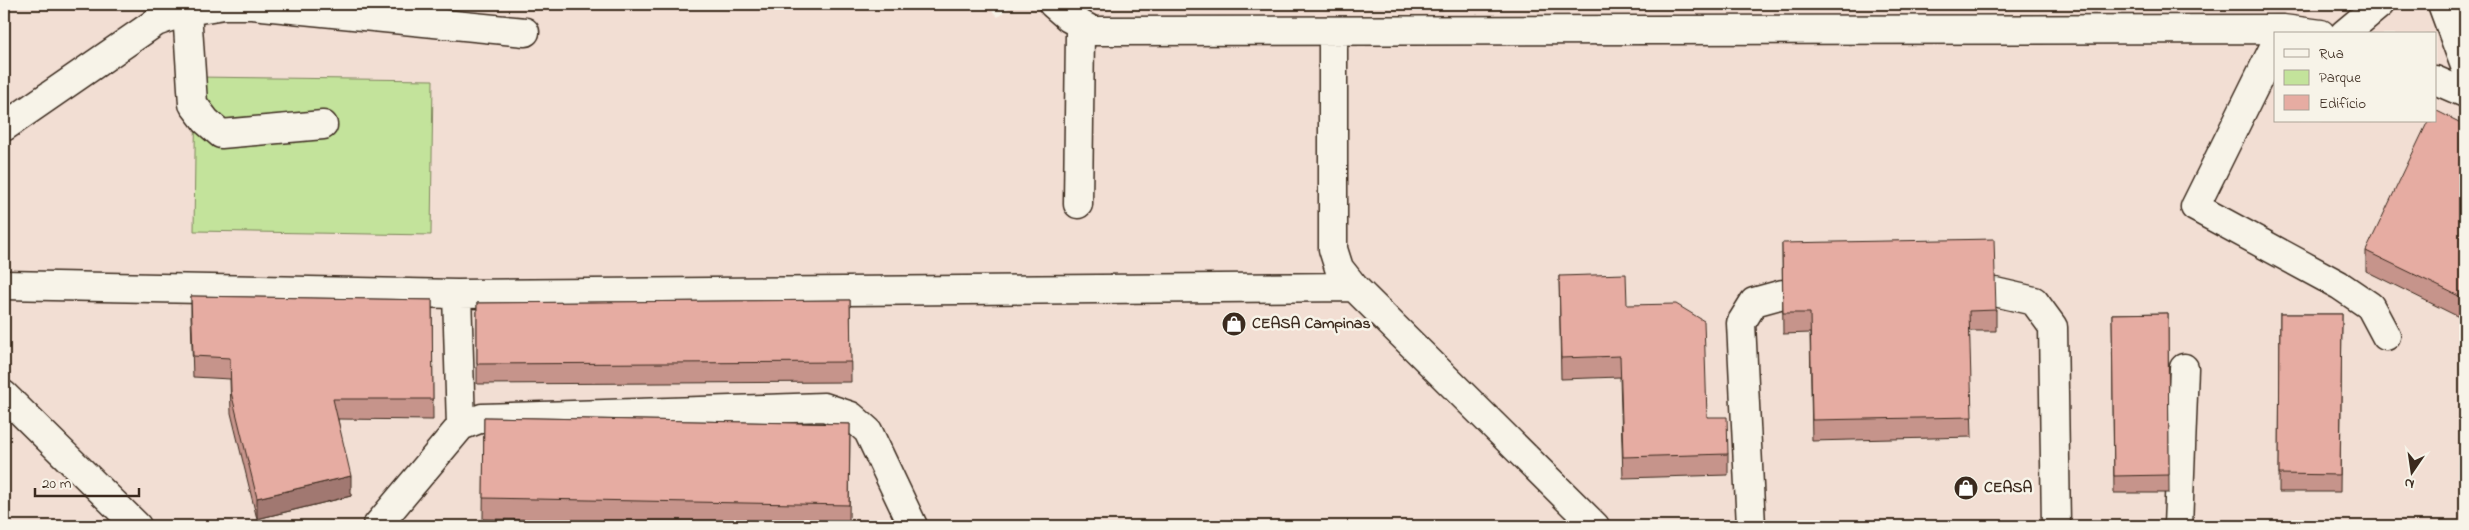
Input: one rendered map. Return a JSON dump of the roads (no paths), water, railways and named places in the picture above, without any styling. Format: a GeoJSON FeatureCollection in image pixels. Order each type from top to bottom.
{"type":"FeatureCollection","features":[{"type":"Feature","properties":{"kind":"lane"},"geometry":{"type":"LineString","coordinates":[[1054,4],[1069,18],[1093,31],[2274,36]]}},
{"type":"Feature","properties":{"kind":"lane"},"geometry":{"type":"LineString","coordinates":[[2346,32],[2380,4]]}},
{"type":"Feature","properties":{"kind":"lane"},"geometry":{"type":"LineString","coordinates":[[2442,4],[2465,66]]}},
{"type":"Feature","properties":{"kind":"lane"},"geometry":{"type":"LineString","coordinates":[[4,127],[156,22],[187,11],[224,5],[252,5],[525,32]]}},
{"type":"Feature","properties":{"kind":"lane"},"geometry":{"type":"LineString","coordinates":[[187,11],[193,104],[206,121],[221,134],[323,125]]}},
{"type":"Feature","properties":{"kind":"lane"},"geometry":{"type":"LineString","coordinates":[[1333,31],[1333,249],[1339,268],[1354,287],[1595,526]]}},
{"type":"Feature","properties":{"kind":"lane"},"geometry":{"type":"LineString","coordinates":[[1078,204],[1080,32]]}},
{"type":"Feature","properties":{"kind":"lane"},"geometry":{"type":"LineString","coordinates":[[2274,48],[2195,207],[2339,285],[2370,306],[2386,336]]}},
{"type":"Feature","properties":{"kind":"lane"},"geometry":{"type":"LineString","coordinates":[[2436,80],[2465,93]]}},
{"type":"Feature","properties":{"kind":"lane"},"geometry":{"type":"LineString","coordinates":[[4,285],[457,294],[1354,287]]}},
{"type":"Feature","properties":{"kind":"lane"},"geometry":{"type":"LineString","coordinates":[[1995,292],[2034,301],[2053,327],[2056,526]]}},
{"type":"Feature","properties":{"kind":"lane"},"geometry":{"type":"LineString","coordinates":[[457,294],[461,426]]}},
{"type":"Feature","properties":{"kind":"lane"},"geometry":{"type":"LineString","coordinates":[[1751,526],[1741,323],[1754,302],[1783,294]]}},
{"type":"Feature","properties":{"kind":"lane"},"geometry":{"type":"LineString","coordinates":[[2178,526],[2184,368]]}},
{"type":"Feature","properties":{"kind":"lane"},"geometry":{"type":"LineString","coordinates":[[4,395],[137,526]]}},
{"type":"Feature","properties":{"kind":"lane"},"geometry":{"type":"LineString","coordinates":[[377,526],[461,426],[482,418],[824,407],[851,416],[868,431],[913,526]]}},
{"type":"Feature","properties":{"kind":"place","name":"CEASA Campinas"},"geometry":{"type":"Point","coordinates":[1234,324]}},
{"type":"Feature","properties":{"kind":"place","name":"CEASA"},"geometry":{"type":"Point","coordinates":[1966,488]}}]}
